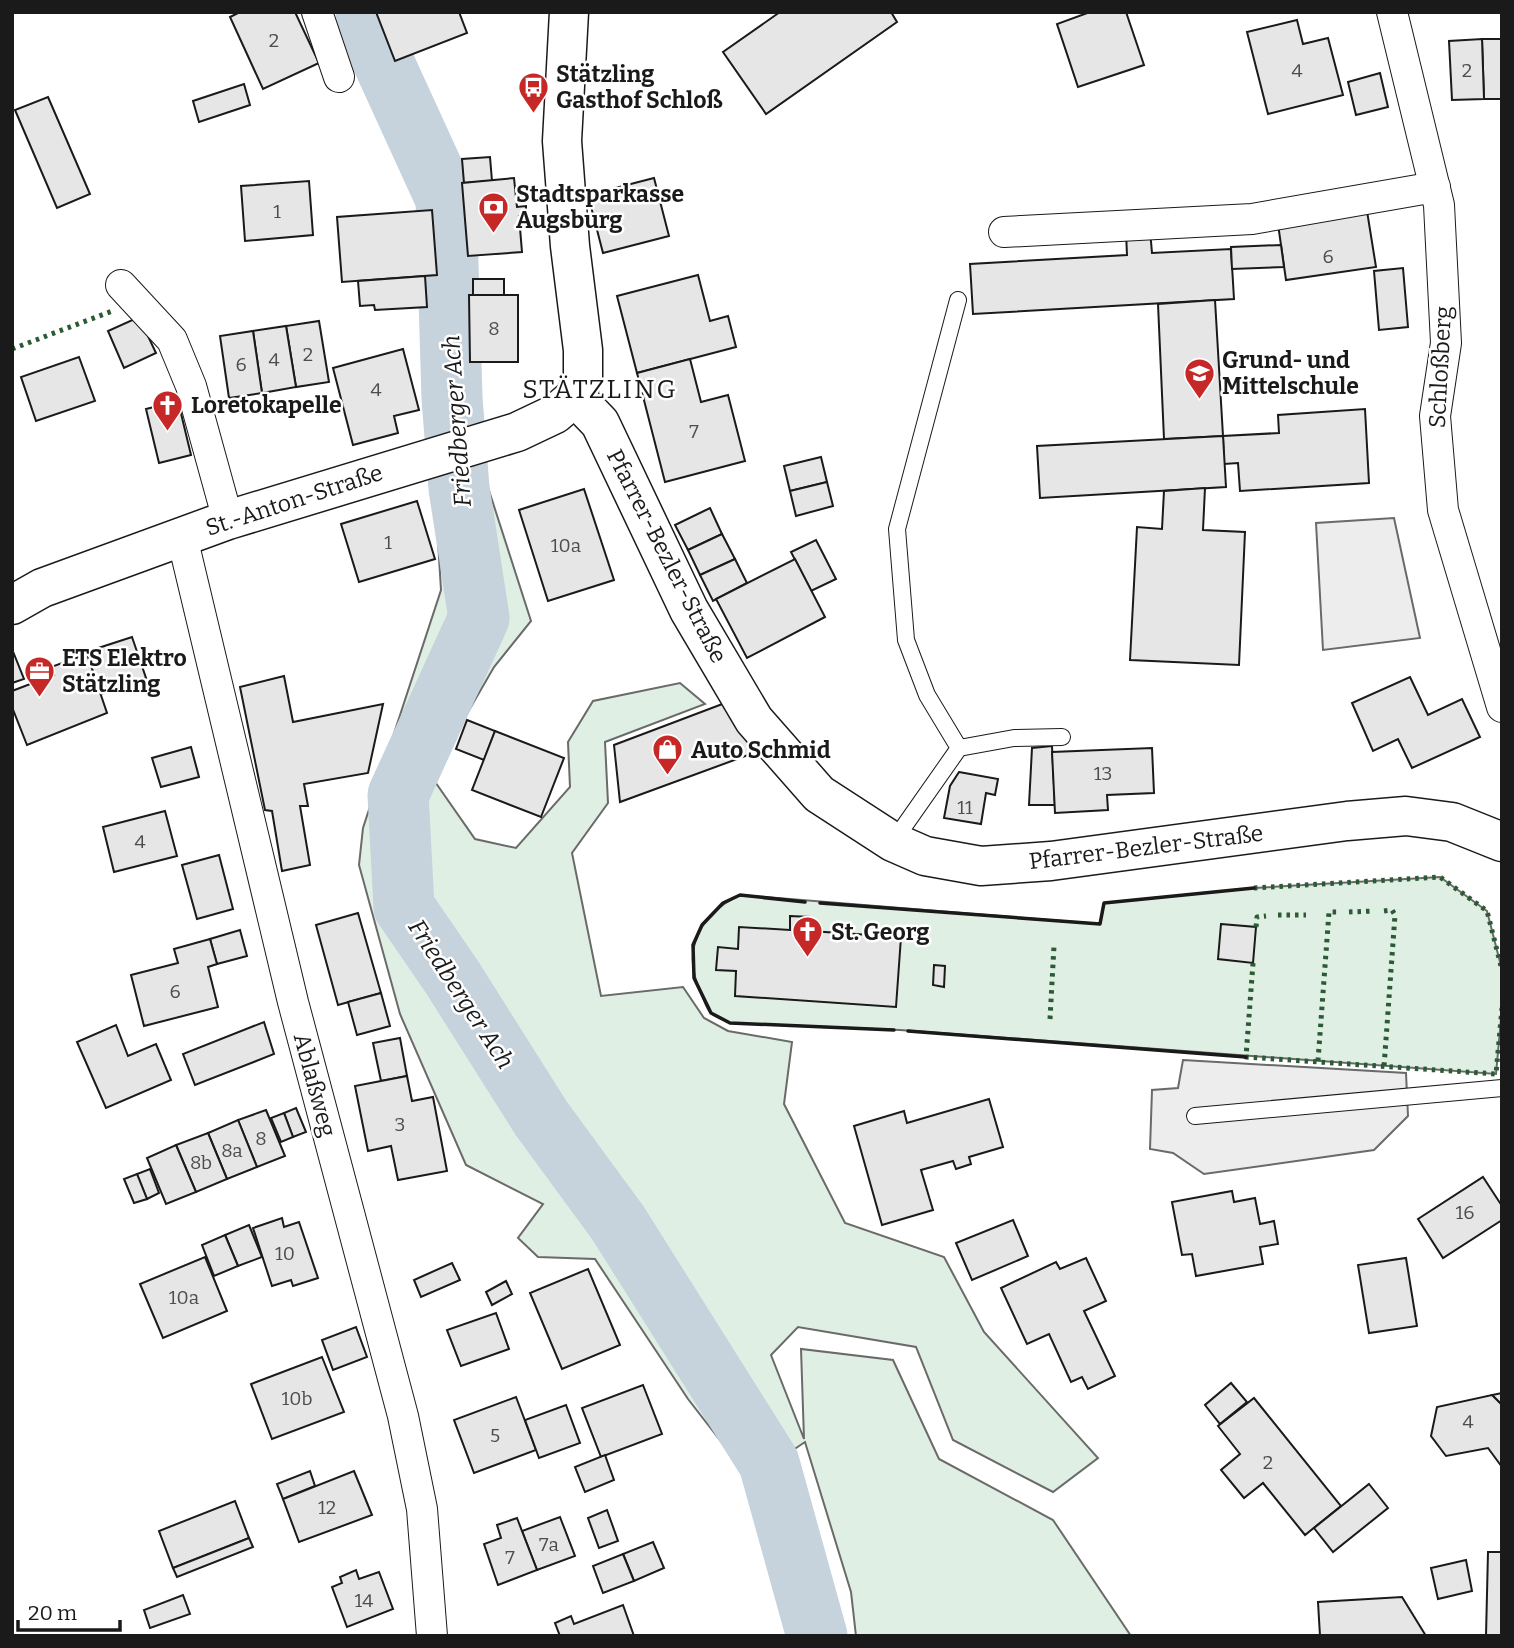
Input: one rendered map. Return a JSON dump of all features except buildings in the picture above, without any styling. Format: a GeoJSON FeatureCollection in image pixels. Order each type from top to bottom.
{"type":"FeatureCollection","features":[{"type":"Feature","properties":{"kind":"street"},"geometry":{"type":"LineString","coordinates":[[317,12],[339,77]]}},
{"type":"Feature","properties":{"kind":"street"},"geometry":{"type":"LineString","coordinates":[[569,12],[562,141],[570,246],[583,350],[583,377],[575,397]]}},
{"type":"Feature","properties":{"kind":"street","name":"Schloßberg"},"geometry":{"type":"LineString","coordinates":[[1391,12],[1439,205],[1446,343],[1435,416],[1443,510],[1502,707]]}},
{"type":"Feature","properties":{"kind":"street"},"geometry":{"type":"LineString","coordinates":[[1004,232],[1252,219],[1436,187]]}},
{"type":"Feature","properties":{"kind":"street"},"geometry":{"type":"LineString","coordinates":[[121,285],[172,340],[191,386],[228,520]]}},
{"type":"Feature","properties":{"kind":"street","name":"St.-Anton-Straße"},"geometry":{"type":"LineString","coordinates":[[12,605],[42,587],[228,520],[517,432],[555,414],[575,397]]}},
{"type":"Feature","properties":{"kind":"street","name":"Pfarrer-Bezler-Straße"},"geometry":{"type":"LineString","coordinates":[[575,397],[600,423],[689,610],[754,720],[819,794],[893,842],[925,856],[981,866],[1051,861],[1347,821],[1406,816],[1452,822],[1501,839]]}},
{"type":"Feature","properties":{"kind":"street","name":"Ablaßweg"},"geometry":{"type":"LineString","coordinates":[[182,537],[293,1002],[402,1416],[422,1509],[432,1636]]}},
{"type":"Feature","properties":{"kind":"lane"},"geometry":{"type":"LineString","coordinates":[[958,300],[897,528],[906,640],[927,695],[959,748]]}},
{"type":"Feature","properties":{"kind":"lane"},"geometry":{"type":"LineString","coordinates":[[893,842],[959,748],[1014,738],[1062,737]]}},
{"type":"Feature","properties":{"kind":"lane"},"geometry":{"type":"LineString","coordinates":[[1195,1116],[1502,1088]]}},
{"type":"Feature","properties":{"kind":"green space"},"geometry":{"type":"Polygon","coordinates":[[[484,475],[531,621],[494,667],[431,776],[475,839],[516,848],[570,787],[568,742],[593,701],[680,683],[705,704],[605,742],[608,803],[572,853],[601,996],[683,987],[704,1018],[728,1031],[792,1042],[784,1104],[845,1223],[944,1257],[984,1332],[1098,1458],[1053,1492],[953,1440],[916,1347],[798,1327],[771,1355],[804,1439],[801,1349],[893,1360],[939,1459],[1053,1520],[1131,1636],[856,1636],[851,1592],[805,1442],[750,1479],[688,1399],[595,1259],[538,1257],[518,1238],[543,1204],[466,1165],[400,1014],[359,865],[363,828],[441,590],[435,492],[484,475]]]}},
{"type":"Feature","properties":{"kind":"green space"},"geometry":{"type":"Polygon","coordinates":[[[1440,877],[1487,911],[1502,970],[1502,1008],[1496,1074],[900,1030],[730,1023],[708,1009],[695,978],[693,963],[694,949],[704,923],[714,912],[740,895],[1100,924],[1104,903],[1254,888],[1440,877]]]}},
{"type":"Feature","properties":{"kind":"shaded area"},"geometry":{"type":"Polygon","coordinates":[[[1394,518],[1420,638],[1323,650],[1316,523],[1394,518]]]}},
{"type":"Feature","properties":{"kind":"shaded area"},"geometry":{"type":"Polygon","coordinates":[[[1183,1060],[1406,1073],[1408,1116],[1374,1150],[1204,1174],[1173,1153],[1150,1149],[1152,1090],[1178,1088],[1183,1060]]]}},
{"type":"Feature","properties":{"kind":"waterway","name":"Friedberger Ach"},"geometry":{"type":"LineString","coordinates":[[366,12],[382,59],[446,199],[452,398],[459,488],[479,618],[398,795],[404,907],[452,977],[541,1118],[618,1223],[769,1463],[817,1636]]}},
{"type":"Feature","properties":{"kind":"hedge"},"geometry":{"type":"LineString","coordinates":[[12,349],[115,310]]}},
{"type":"Feature","properties":{"kind":"hedge"},"geometry":{"type":"LineString","coordinates":[[1254,888],[1440,877],[1487,911],[1502,970]]}},
{"type":"Feature","properties":{"kind":"hedge"},"geometry":{"type":"LineString","coordinates":[[1384,911],[1392,910],[1395,915],[1384,1067]]}},
{"type":"Feature","properties":{"kind":"hedge"},"geometry":{"type":"LineString","coordinates":[[1349,912],[1373,911]]}},
{"type":"Feature","properties":{"kind":"hedge"},"geometry":{"type":"LineString","coordinates":[[1318,1061],[1329,912],[1340,912]]}},
{"type":"Feature","properties":{"kind":"hedge"},"geometry":{"type":"LineString","coordinates":[[1278,915],[1306,915]]}},
{"type":"Feature","properties":{"kind":"hedge"},"geometry":{"type":"LineString","coordinates":[[1256,927],[1257,917],[1266,916]]}},
{"type":"Feature","properties":{"kind":"hedge"},"geometry":{"type":"LineString","coordinates":[[1050,1019],[1054,946]]}},
{"type":"Feature","properties":{"kind":"hedge"},"geometry":{"type":"LineString","coordinates":[[1253,963],[1246,1057],[1496,1074],[1502,1008]]}},
{"type":"Feature","properties":{"kind":"wall"},"geometry":{"type":"LineString","coordinates":[[820,903],[1100,924],[1104,903],[1254,888]]}},
{"type":"Feature","properties":{"kind":"wall"},"geometry":{"type":"LineString","coordinates":[[805,902],[740,895],[723,903],[702,925],[693,945],[694,978],[711,1013],[730,1023],[894,1030]]}},
{"type":"Feature","properties":{"kind":"wall"},"geometry":{"type":"LineString","coordinates":[[908,1031],[1246,1057]]}},
{"type":"Feature","properties":{"kind":"place","name":"Stätzling Gasthof Schloß"},"geometry":{"type":"Point","coordinates":[533,114]}},
{"type":"Feature","properties":{"kind":"place","name":"Stadtsparkasse Augsburg"},"geometry":{"type":"Point","coordinates":[493,234]}},
{"type":"Feature","properties":{"kind":"place","name":"Grund- und Mittelschule"},"geometry":{"type":"Point","coordinates":[1199,400]}},
{"type":"Feature","properties":{"kind":"place","name":"Loretokapelle"},"geometry":{"type":"Point","coordinates":[168,432]}},
{"type":"Feature","properties":{"kind":"place","name":"ETS Elektro Stätzling"},"geometry":{"type":"Point","coordinates":[39,698]}},
{"type":"Feature","properties":{"kind":"place","name":"Auto Schmid"},"geometry":{"type":"Point","coordinates":[668,777]}},
{"type":"Feature","properties":{"kind":"place","name":"St. Georg"},"geometry":{"type":"Point","coordinates":[808,959]}},
{"type":"Feature","properties":{"kind":"district","name":"STÄTZLING"},"geometry":{"type":"Point","coordinates":[600,389]}}]}
